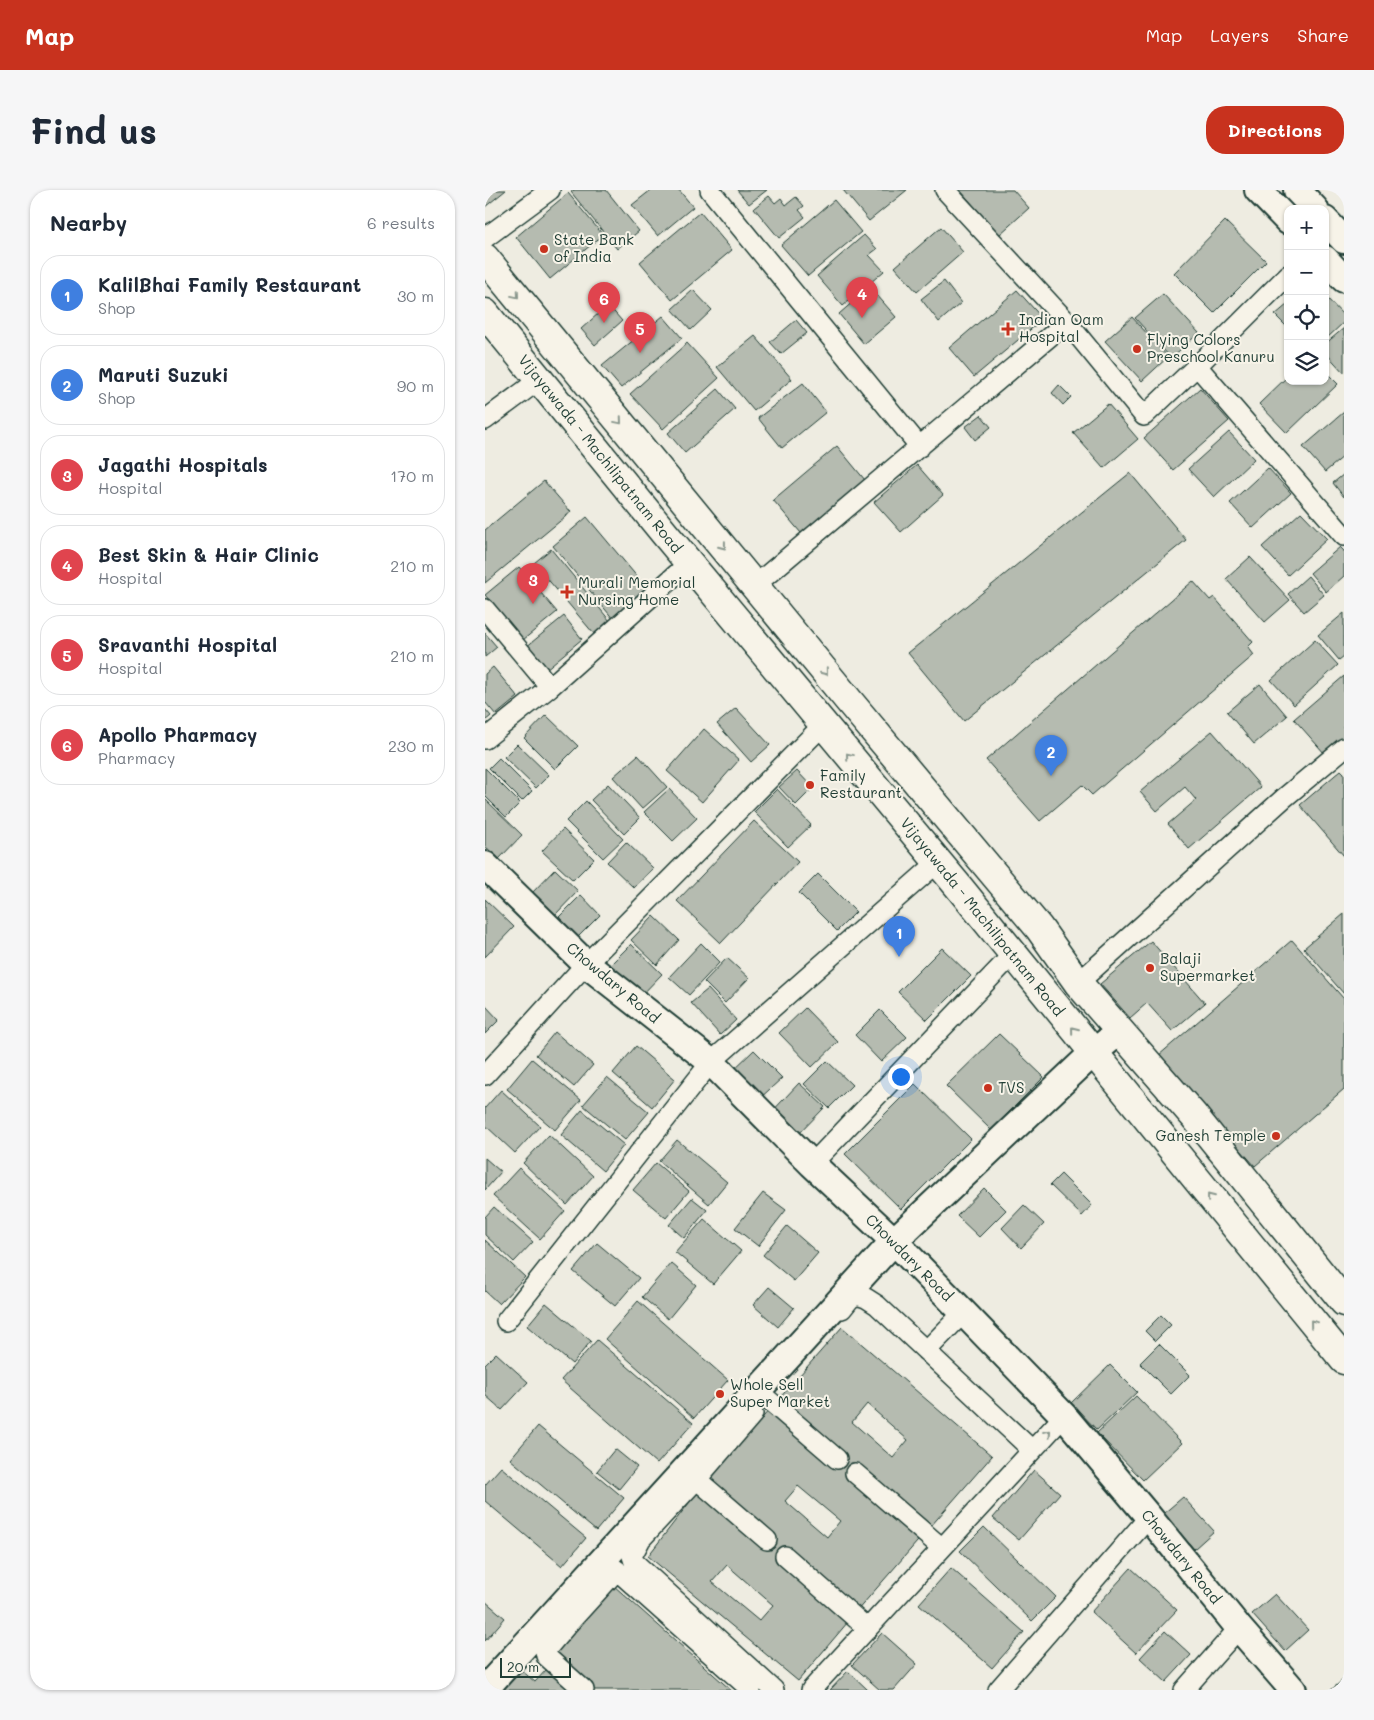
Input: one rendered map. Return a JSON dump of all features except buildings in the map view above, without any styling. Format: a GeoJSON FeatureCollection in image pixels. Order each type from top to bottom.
{"type":"FeatureCollection","features":[{"type":"Feature","properties":{"kind":"highway"},"geometry":{"type":"LineString","coordinates":[[485,258],[720,542],[754,586],[1039,928],[1078,983],[1194,1116],[1344,1302]]}},
{"type":"Feature","properties":{"kind":"highway","name":"Vijayawada - Machilipatnam Road"},"geometry":{"type":"LineString","coordinates":[[485,313],[689,563],[939,862],[1344,1360]]}},
{"type":"Feature","properties":{"kind":"street"},"geometry":{"type":"LineString","coordinates":[[485,238],[550,190]]}},
{"type":"Feature","properties":{"kind":"street"},"geometry":{"type":"LineString","coordinates":[[710,190],[920,447]]}},
{"type":"Feature","properties":{"kind":"street"},"geometry":{"type":"LineString","coordinates":[[945,190],[1067,322],[1144,416],[1284,279]]}},
{"type":"Feature","properties":{"kind":"street"},"geometry":{"type":"LineString","coordinates":[[1258,190],[1284,217]]}},
{"type":"Feature","properties":{"kind":"street"},"geometry":{"type":"LineString","coordinates":[[1297,190],[1311,205]]}},
{"type":"Feature","properties":{"kind":"street"},"geometry":{"type":"LineString","coordinates":[[1329,263],[1344,279]]}},
{"type":"Feature","properties":{"kind":"street"},"geometry":{"type":"LineString","coordinates":[[754,586],[1067,322]]}},
{"type":"Feature","properties":{"kind":"street"},"geometry":{"type":"LineString","coordinates":[[1197,366],[1344,536]]}},
{"type":"Feature","properties":{"kind":"street"},"geometry":{"type":"LineString","coordinates":[[485,420],[539,380]]}},
{"type":"Feature","properties":{"kind":"street"},"geometry":{"type":"LineString","coordinates":[[485,739],[551,687],[689,563]]}},
{"type":"Feature","properties":{"kind":"street"},"geometry":{"type":"LineString","coordinates":[[485,610],[551,687]]}},
{"type":"Feature","properties":{"kind":"street"},"geometry":{"type":"LineString","coordinates":[[485,1075],[586,964],[823,725]]}},
{"type":"Feature","properties":{"kind":"street"},"geometry":{"type":"LineString","coordinates":[[1078,983],[1284,798],[1344,748]]}},
{"type":"Feature","properties":{"kind":"street"},"geometry":{"type":"LineString","coordinates":[[506,1321],[711,1062],[939,862]]}},
{"type":"Feature","properties":{"kind":"street","name":"Chowdary Road"},"geometry":{"type":"LineString","coordinates":[[485,865],[586,964],[711,1062],[812,1164],[895,1241],[1064,1416],[1149,1516],[1239,1628],[1293,1690]]}},
{"type":"Feature","properties":{"kind":"street"},"geometry":{"type":"LineString","coordinates":[[812,1164],[1013,954]]}},
{"type":"Feature","properties":{"kind":"street"},"geometry":{"type":"LineString","coordinates":[[485,1689],[562,1618],[762,1394],[895,1241],[1093,1053],[1120,1031]]}},
{"type":"Feature","properties":{"kind":"street"},"geometry":{"type":"LineString","coordinates":[[762,1394],[850,1299],[857,1295],[877,1305],[1032,1450]]}},
{"type":"Feature","properties":{"kind":"street"},"geometry":{"type":"LineString","coordinates":[[926,1351],[964,1312]]}},
{"type":"Feature","properties":{"kind":"street"},"geometry":{"type":"LineString","coordinates":[[762,1394],[837,1459]]}},
{"type":"Feature","properties":{"kind":"street"},"geometry":{"type":"LineString","coordinates":[[811,1690],[1064,1416]]}},
{"type":"Feature","properties":{"kind":"street"},"geometry":{"type":"LineString","coordinates":[[691,1474],[767,1540]]}},
{"type":"Feature","properties":{"kind":"street"},"geometry":{"type":"LineString","coordinates":[[691,1474],[641,1539],[632,1556],[634,1562],[774,1690]]}},
{"type":"Feature","properties":{"kind":"street"},"geometry":{"type":"LineString","coordinates":[[855,1474],[942,1548]]}},
{"type":"Feature","properties":{"kind":"street"},"geometry":{"type":"LineString","coordinates":[[998,1690],[1149,1516]]}},
{"type":"Feature","properties":{"kind":"street"},"geometry":{"type":"LineString","coordinates":[[785,1556],[869,1629]]}},
{"type":"Feature","properties":{"kind":"street"},"geometry":{"type":"LineString","coordinates":[[610,1565],[751,1690]]}},
{"type":"Feature","properties":{"kind":"street"},"geometry":{"type":"LineString","coordinates":[[562,1618],[545,1651],[546,1656],[584,1690]]}},
{"type":"Feature","properties":{"kind":"street"},"geometry":{"type":"LineString","coordinates":[[1184,1690],[1239,1628]]}},
{"type":"Feature","properties":{"kind":"place","name":"State Bank of India"},"geometry":{"type":"Point","coordinates":[544,249]}},
{"type":"Feature","properties":{"kind":"place","name":"Best Skin & Hair Clinic"},"geometry":{"type":"Point","coordinates":[862,318]}},
{"type":"Feature","properties":{"kind":"place","name":"Apollo Pharmacy"},"geometry":{"type":"Point","coordinates":[604,323]}},
{"type":"Feature","properties":{"kind":"place","name":"Indian Oam Hospital"},"geometry":{"type":"Point","coordinates":[1008,329]}},
{"type":"Feature","properties":{"kind":"place","name":"Flying Colors Preschool Kanuru"},"geometry":{"type":"Point","coordinates":[1137,349]}},
{"type":"Feature","properties":{"kind":"place","name":"Sravanthi Hospital"},"geometry":{"type":"Point","coordinates":[640,353]}},
{"type":"Feature","properties":{"kind":"place","name":"Murali Memorial Nursing Home"},"geometry":{"type":"Point","coordinates":[567,592]}},
{"type":"Feature","properties":{"kind":"place","name":"Jagathi Hospitals"},"geometry":{"type":"Point","coordinates":[533,604]}},
{"type":"Feature","properties":{"kind":"place","name":"Maruti Suzuki"},"geometry":{"type":"Point","coordinates":[1051,776]}},
{"type":"Feature","properties":{"kind":"place","name":"Family Restaurant"},"geometry":{"type":"Point","coordinates":[810,785]}},
{"type":"Feature","properties":{"kind":"place","name":"KalilBhai Family Restaurant"},"geometry":{"type":"Point","coordinates":[899,957]}},
{"type":"Feature","properties":{"kind":"place","name":"Balaji Supermarket"},"geometry":{"type":"Point","coordinates":[1150,968]}},
{"type":"Feature","properties":{"kind":"place","name":"TVS"},"geometry":{"type":"Point","coordinates":[988,1088]}},
{"type":"Feature","properties":{"kind":"place","name":"Ganesh Temple"},"geometry":{"type":"Point","coordinates":[1276,1136]}},
{"type":"Feature","properties":{"kind":"place","name":"Whole Sell Super Market"},"geometry":{"type":"Point","coordinates":[720,1394]}}]}
